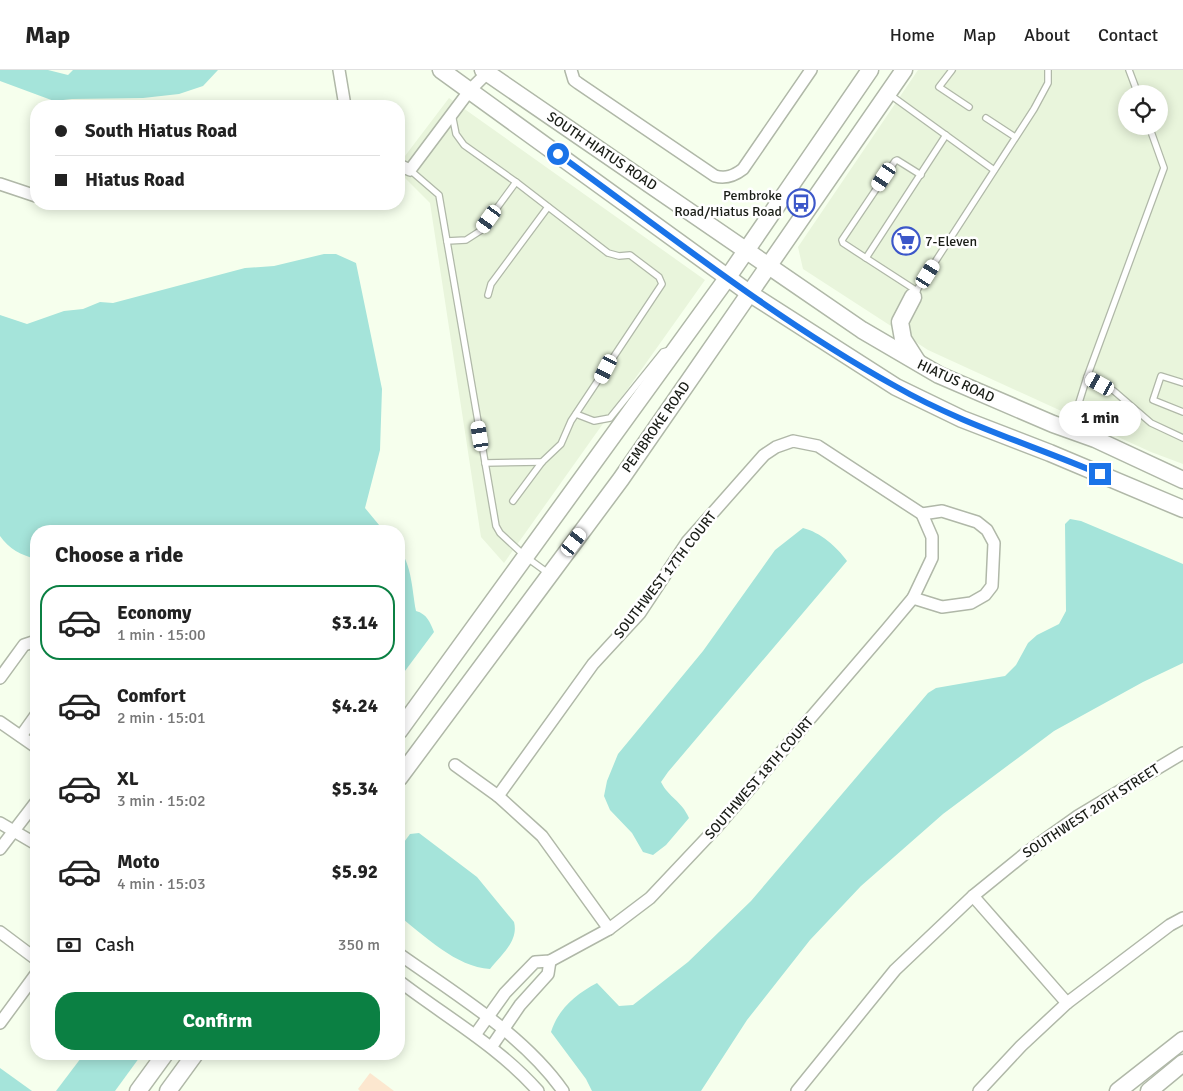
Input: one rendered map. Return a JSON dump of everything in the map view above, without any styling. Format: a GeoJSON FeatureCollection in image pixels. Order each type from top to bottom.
{"type":"FeatureCollection","features":[{"type":"Feature","properties":{"kind":"main road","name":"SOUTH HIATUS ROAD"},"geometry":{"type":"LineString","coordinates":[[441,70],[728,277]]}},
{"type":"Feature","properties":{"kind":"main road","name":"SOUTH HIATUS ROAD"},"geometry":{"type":"LineString","coordinates":[[486,70],[746,249]]}},
{"type":"Feature","properties":{"kind":"main road"},"geometry":{"type":"LineString","coordinates":[[405,723],[728,277],[870,70]]}},
{"type":"Feature","properties":{"kind":"main road","name":"PEMBROKE ROAD"},"geometry":{"type":"LineString","coordinates":[[405,770],[621,479],[904,70]]}},
{"type":"Feature","properties":{"kind":"main road","name":"HIATUS ROAD"},"geometry":{"type":"LineString","coordinates":[[746,249],[862,330],[920,365],[984,395],[1070,430],[1183,480]]}},
{"type":"Feature","properties":{"kind":"main road"},"geometry":{"type":"LineString","coordinates":[[728,277],[749,293],[896,387],[962,419],[1050,453],[1183,510]]}},
{"type":"Feature","properties":{"kind":"main road"},"geometry":{"type":"LineString","coordinates":[[915,294],[900,322],[903,339],[920,365]]}},
{"type":"Feature","properties":{"kind":"main road"},"geometry":{"type":"LineString","coordinates":[[1118,1091],[1183,1040]]}},
{"type":"Feature","properties":{"kind":"main road"},"geometry":{"type":"LineString","coordinates":[[138,1091],[161,1060]]}},
{"type":"Feature","properties":{"kind":"main road"},"geometry":{"type":"LineString","coordinates":[[168,1091],[191,1060]]}},
{"type":"Feature","properties":{"kind":"main road"},"geometry":{"type":"LineString","coordinates":[[1149,1091],[1183,1063]]}},
{"type":"Feature","properties":{"kind":"street"},"geometry":{"type":"LineString","coordinates":[[339,70],[344,100]]}},
{"type":"Feature","properties":{"kind":"street"},"geometry":{"type":"LineString","coordinates":[[405,168],[410,170],[486,70]]}},
{"type":"Feature","properties":{"kind":"street"},"geometry":{"type":"LineString","coordinates":[[571,70],[574,80],[715,176],[729,177],[743,169],[811,70]]}},
{"type":"Feature","properties":{"kind":"street"},"geometry":{"type":"LineString","coordinates":[[0,184],[30,194]]}},
{"type":"Feature","properties":{"kind":"street","name":"SOUTHWEST 17TH COURT"},"geometry":{"type":"LineString","coordinates":[[498,796],[593,664],[640,613],[687,542],[764,455],[776,446],[793,441],[818,446],[922,514]]}},
{"type":"Feature","properties":{"kind":"street"},"geometry":{"type":"LineString","coordinates":[[913,598],[942,607],[971,603],[985,595],[992,586],[994,543],[987,530],[976,522],[942,511],[922,514]]}},
{"type":"Feature","properties":{"kind":"street","name":"SOUTHWEST 18TH COURT"},"geometry":{"type":"LineString","coordinates":[[475,1035],[522,973],[535,962],[550,961],[609,929],[650,898],[717,827],[913,598],[932,558],[932,537],[922,514]]}},
{"type":"Feature","properties":{"kind":"street"},"geometry":{"type":"LineString","coordinates":[[0,678],[24,645],[30,643]]}},
{"type":"Feature","properties":{"kind":"street"},"geometry":{"type":"LineString","coordinates":[[0,722],[30,743]]}},
{"type":"Feature","properties":{"kind":"street"},"geometry":{"type":"LineString","coordinates":[[21,736],[30,723]]}},
{"type":"Feature","properties":{"kind":"street","name":"SOUTHWEST 20TH STREET"},"geometry":{"type":"LineString","coordinates":[[797,1091],[895,970],[973,896],[1026,853],[1078,816],[1183,753]]}},
{"type":"Feature","properties":{"kind":"street"},"geometry":{"type":"LineString","coordinates":[[455,764],[498,796],[542,836],[609,929]]}},
{"type":"Feature","properties":{"kind":"street"},"geometry":{"type":"LineString","coordinates":[[0,849],[30,810]]}},
{"type":"Feature","properties":{"kind":"street"},"geometry":{"type":"LineString","coordinates":[[0,822],[30,840]]}},
{"type":"Feature","properties":{"kind":"street"},"geometry":{"type":"LineString","coordinates":[[973,896],[1067,1004]]}},
{"type":"Feature","properties":{"kind":"street"},"geometry":{"type":"LineString","coordinates":[[979,1091],[1022,1046],[1067,1004],[1170,925],[1183,918]]}},
{"type":"Feature","properties":{"kind":"street"},"geometry":{"type":"LineString","coordinates":[[0,932],[30,954]]}},
{"type":"Feature","properties":{"kind":"street"},"geometry":{"type":"LineString","coordinates":[[405,958],[504,1029],[533,1054],[563,1091]]}},
{"type":"Feature","properties":{"kind":"street"},"geometry":{"type":"LineString","coordinates":[[492,1046],[520,1005],[548,974],[550,961]]}},
{"type":"Feature","properties":{"kind":"street"},"geometry":{"type":"LineString","coordinates":[[0,1023],[30,982]]}},
{"type":"Feature","properties":{"kind":"street"},"geometry":{"type":"LineString","coordinates":[[405,985],[492,1046],[521,1072],[538,1091]]}},
{"type":"Feature","properties":{"kind":"lane"},"geometry":{"type":"LineString","coordinates":[[952,70],[939,87],[969,107]]}},
{"type":"Feature","properties":{"kind":"lane"},"geometry":{"type":"LineString","coordinates":[[921,175],[897,160],[895,161],[842,240],[843,243],[915,294],[1034,109],[1048,83],[1048,70]]}},
{"type":"Feature","properties":{"kind":"lane"},"geometry":{"type":"LineString","coordinates":[[1129,70],[1135,85]]}},
{"type":"Feature","properties":{"kind":"lane"},"geometry":{"type":"LineString","coordinates":[[888,93],[994,170]]}},
{"type":"Feature","properties":{"kind":"lane"},"geometry":{"type":"LineString","coordinates":[[452,114],[456,134],[464,145],[516,182],[608,253],[619,256],[630,255],[659,277],[662,284],[576,414],[561,444],[542,462],[513,502]]}},
{"type":"Feature","properties":{"kind":"lane"},"geometry":{"type":"LineString","coordinates":[[986,118],[1015,137]]}},
{"type":"Feature","properties":{"kind":"lane"},"geometry":{"type":"LineString","coordinates":[[866,258],[946,135]]}},
{"type":"Feature","properties":{"kind":"lane"},"geometry":{"type":"LineString","coordinates":[[1070,430],[1164,168],[1152,135]]}},
{"type":"Feature","properties":{"kind":"lane"},"geometry":{"type":"LineString","coordinates":[[410,170],[439,195],[496,526],[500,533],[511,541],[526,557],[550,574]]}},
{"type":"Feature","properties":{"kind":"lane"},"geometry":{"type":"LineString","coordinates":[[447,241],[466,240],[480,231],[516,182]]}},
{"type":"Feature","properties":{"kind":"lane"},"geometry":{"type":"LineString","coordinates":[[488,295],[491,284],[548,207]]}},
{"type":"Feature","properties":{"kind":"lane"},"geometry":{"type":"LineString","coordinates":[[576,414],[594,421],[610,418],[663,352],[674,349]]}},
{"type":"Feature","properties":{"kind":"lane"},"geometry":{"type":"LineString","coordinates":[[1183,383],[1161,376],[1153,400],[1183,412]]}},
{"type":"Feature","properties":{"kind":"lane"},"geometry":{"type":"LineString","coordinates":[[1088,377],[1114,391],[1151,423],[1183,438]]}},
{"type":"Feature","properties":{"kind":"lane"},"geometry":{"type":"LineString","coordinates":[[485,463],[542,462]]}},
{"type":"Feature","properties":{"kind":"shaded area"},"geometry":{"type":"Polygon","coordinates":[[[918,70],[1183,70],[1183,464],[1151,452],[928,350],[803,269],[798,247],[918,70]]]}},
{"type":"Feature","properties":{"kind":"shaded area"},"geometry":{"type":"Polygon","coordinates":[[[449,98],[705,280],[504,563],[481,537],[430,203],[405,178],[405,156],[449,98]]]}},
{"type":"Feature","properties":{"kind":"shaded area"},"geometry":{"type":"Polygon","coordinates":[[[370,1073],[394,1091],[360,1091],[358,1089],[370,1073]]]}},
{"type":"Feature","properties":{"kind":"water"},"geometry":{"type":"Polygon","coordinates":[[[0,70],[48,70],[68,75],[73,70],[218,70],[203,86],[179,94],[143,98],[51,100],[0,81],[0,70]]]}},
{"type":"Feature","properties":{"kind":"water"},"geometry":{"type":"Polygon","coordinates":[[[324,254],[336,254],[356,263],[382,389],[380,450],[365,508],[379,525],[30,525],[30,557],[7,545],[0,536],[0,315],[27,324],[64,311],[83,309],[100,302],[113,303],[245,268],[274,266],[324,254]]]}},
{"type":"Feature","properties":{"kind":"water"},"geometry":{"type":"Polygon","coordinates":[[[1070,519],[1081,521],[1183,564],[1183,663],[1143,682],[1054,731],[943,814],[861,886],[810,940],[747,1020],[701,1091],[592,1091],[586,1079],[551,1032],[563,1009],[575,997],[597,983],[619,1006],[633,1005],[688,962],[751,901],[928,693],[936,688],[1005,676],[1016,665],[1028,643],[1037,635],[1059,624],[1066,611],[1065,524],[1070,519]]]}},
{"type":"Feature","properties":{"kind":"water"},"geometry":{"type":"Polygon","coordinates":[[[803,528],[816,533],[828,541],[847,561],[668,772],[661,782],[689,818],[666,845],[653,855],[643,852],[632,833],[610,810],[604,796],[607,781],[618,754],[703,651],[775,550],[803,528]]]}},
{"type":"Feature","properties":{"kind":"water"},"geometry":{"type":"Polygon","coordinates":[[[405,558],[409,570],[416,611],[425,616],[434,632],[405,671],[405,558]]]}},
{"type":"Feature","properties":{"kind":"water"},"geometry":{"type":"Polygon","coordinates":[[[419,833],[477,877],[514,922],[515,929],[512,942],[490,969],[477,967],[453,957],[405,921],[405,841],[410,834],[419,833]]]}},
{"type":"Feature","properties":{"kind":"water"},"geometry":{"type":"Polygon","coordinates":[[[79,1060],[138,1060],[115,1091],[56,1091],[79,1060]]]}},
{"type":"Feature","properties":{"kind":"water"},"geometry":{"type":"Polygon","coordinates":[[[0,1068],[32,1091],[0,1091],[0,1068]]]}},
{"type":"Feature","properties":{"kind":"place","name":"Pembroke Road/Hiatus Road"},"geometry":{"type":"Point","coordinates":[801,203]}},
{"type":"Feature","properties":{"kind":"place","name":"7-Eleven"},"geometry":{"type":"Point","coordinates":[906,241]}},
{"type":"Feature","properties":{"kind":"route"},"geometry":{"type":"LineString","coordinates":[[558,154],[749,293],[840,353],[896,387],[962,419],[1100,474]]}}]}
